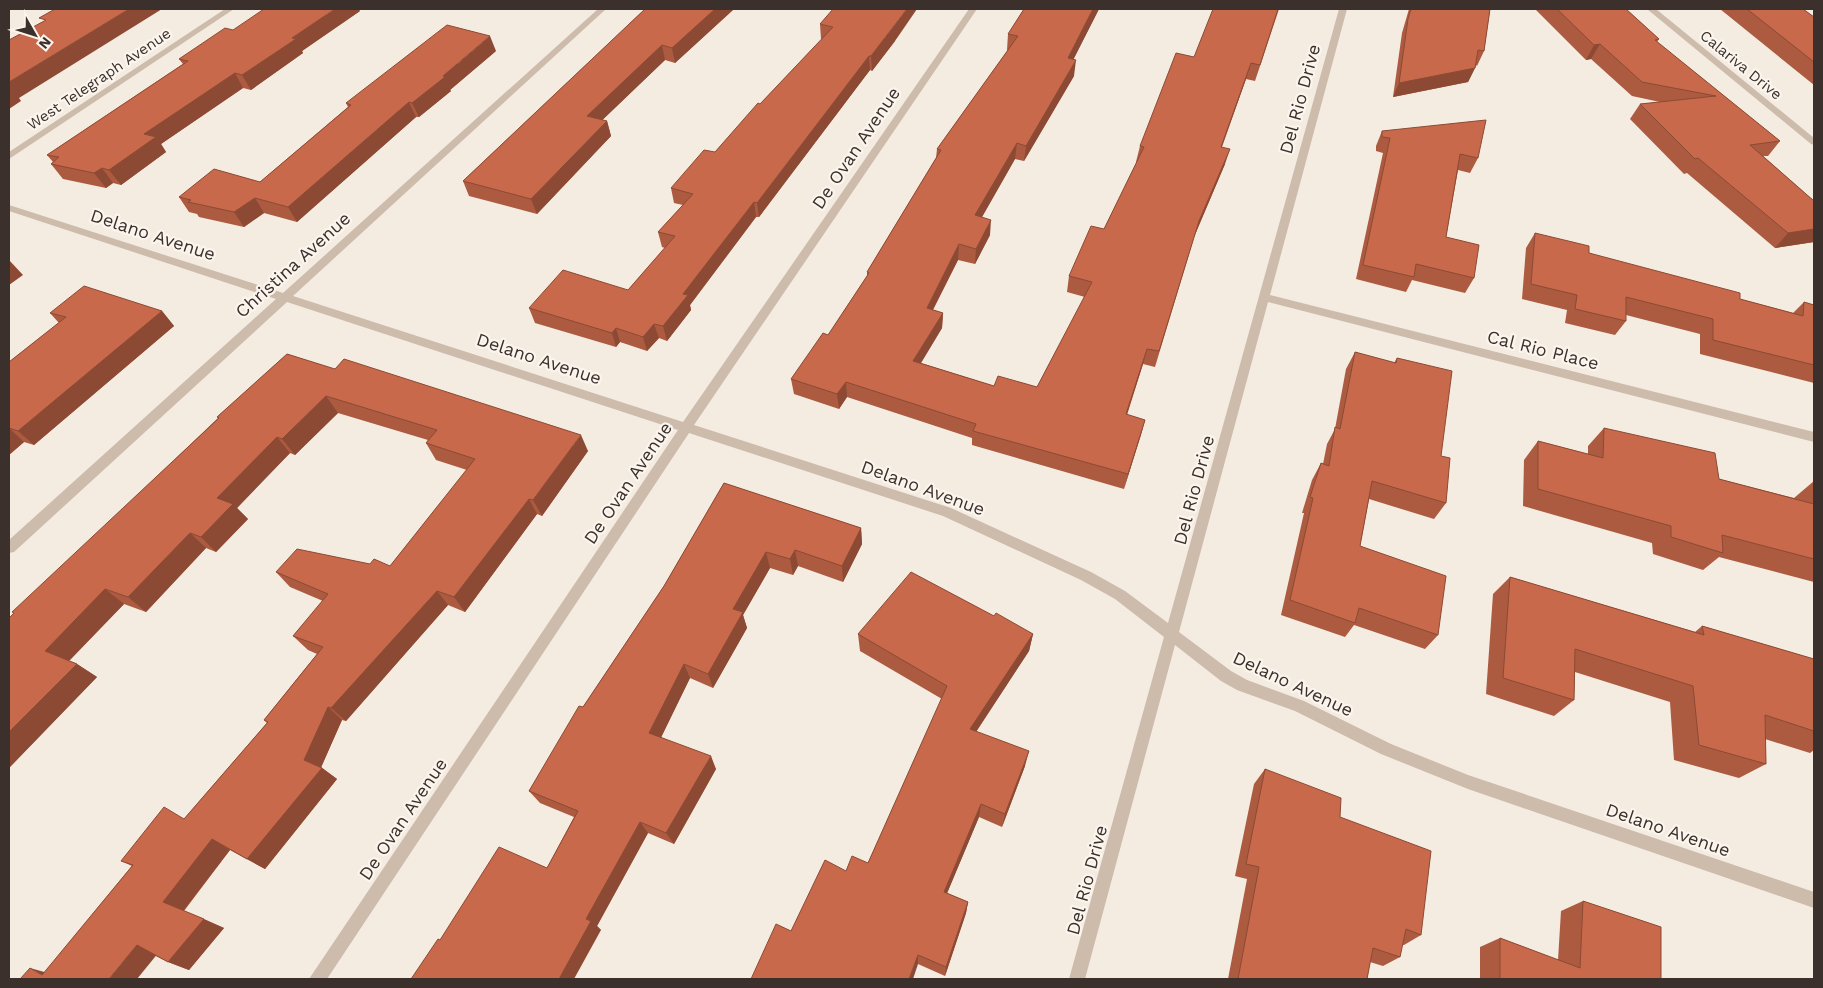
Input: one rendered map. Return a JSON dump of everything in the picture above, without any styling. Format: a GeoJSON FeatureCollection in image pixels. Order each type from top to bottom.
{"type":"FeatureCollection","features":[{"type":"Feature","properties":{"kind":"street","name":"West Telegraph Avenue"},"geometry":{"type":"LineString","coordinates":[[9,156],[230,9]]}},
{"type":"Feature","properties":{"kind":"street","name":"Christina Avenue"},"geometry":{"type":"LineString","coordinates":[[9,548],[602,9]]}},
{"type":"Feature","properties":{"kind":"street","name":"De Ovan Avenue"},"geometry":{"type":"LineString","coordinates":[[317,979],[687,426],[973,9]]}},
{"type":"Feature","properties":{"kind":"street","name":"Del Rio Drive"},"geometry":{"type":"LineString","coordinates":[[1077,979],[1343,9]]}},
{"type":"Feature","properties":{"kind":"street","name":"Calariva Drive"},"geometry":{"type":"LineString","coordinates":[[1651,9],[1814,142]]}},
{"type":"Feature","properties":{"kind":"street","name":"Delano Avenue"},"geometry":{"type":"LineString","coordinates":[[9,208],[687,426],[947,512],[1086,576],[1120,595],[1226,676],[1242,685],[1298,706],[1386,749],[1468,782],[1814,900]]}},
{"type":"Feature","properties":{"kind":"street","name":"Cal Rio Place"},"geometry":{"type":"LineString","coordinates":[[1264,297],[1814,436]]}},
{"type":"Feature","properties":{"kind":"building"},"geometry":{"type":"Polygon","coordinates":[[[55,9],[129,9],[9,82],[9,40],[46,20],[39,18],[55,9]]]}},
{"type":"Feature","properties":{"kind":"building"},"geometry":{"type":"Polygon","coordinates":[[[264,9],[335,9],[292,38],[296,39],[242,75],[235,73],[144,134],[156,137],[109,170],[102,168],[94,173],[51,164],[59,157],[47,155],[188,61],[179,59],[225,28],[233,30],[264,9]]]}},
{"type":"Feature","properties":{"kind":"building"},"geometry":{"type":"Polygon","coordinates":[[[645,9],[715,9],[672,48],[662,45],[587,116],[607,121],[531,199],[463,181],[645,9]]]}},
{"type":"Feature","properties":{"kind":"building"},"geometry":{"type":"Polygon","coordinates":[[[833,9],[907,9],[757,203],[754,202],[683,294],[688,295],[663,326],[654,324],[643,337],[616,328],[612,333],[529,308],[563,270],[628,290],[675,236],[658,232],[693,194],[671,188],[704,150],[715,152],[758,103],[760,104],[833,27],[820,24],[833,9]]]}},
{"type":"Feature","properties":{"kind":"building"},"geometry":{"type":"Polygon","coordinates":[[[1024,9],[1093,9],[1068,58],[1076,60],[1026,146],[1017,143],[975,215],[991,220],[976,249],[959,244],[927,308],[943,313],[913,361],[994,386],[998,376],[1037,387],[1092,282],[1069,276],[1091,226],[1104,229],[1144,147],[1140,146],[1176,53],[1194,57],[1213,9],[1278,9],[1260,65],[1251,63],[1221,147],[1230,149],[1199,221],[1159,351],[1147,349],[1126,414],[1145,420],[1128,474],[973,431],[976,424],[846,382],[837,394],[791,379],[823,333],[828,335],[869,273],[867,272],[941,150],[937,149],[1018,36],[1008,34],[1024,9]]]}},
{"type":"Feature","properties":{"kind":"building"},"geometry":{"type":"Polygon","coordinates":[[[1411,9],[1490,9],[1484,51],[1478,50],[1475,68],[1399,83],[1411,9]]]}},
{"type":"Feature","properties":{"kind":"building"},"geometry":{"type":"Polygon","coordinates":[[[1557,9],[1626,9],[1659,39],[1655,40],[1780,141],[1750,145],[1814,201],[1814,229],[1788,233],[1698,158],[1695,159],[1640,104],[1716,96],[1642,82],[1600,44],[1594,45],[1557,9]]]}},
{"type":"Feature","properties":{"kind":"building"},"geometry":{"type":"Polygon","coordinates":[[[1747,9],[1803,9],[1814,17],[1814,62],[1747,9]]]}},
{"type":"Feature","properties":{"kind":"building"},"geometry":{"type":"Polygon","coordinates":[[[447,25],[490,36],[443,76],[445,77],[412,103],[409,102],[288,207],[255,198],[234,212],[188,202],[191,200],[179,197],[214,169],[260,182],[351,105],[346,103],[447,25]]]}},
{"type":"Feature","properties":{"kind":"building"},"geometry":{"type":"Polygon","coordinates":[[[1486,120],[1478,158],[1460,154],[1446,237],[1479,245],[1474,278],[1416,264],[1414,277],[1363,265],[1390,138],[1382,137],[1382,131],[1486,120]]]}},
{"type":"Feature","properties":{"kind":"building"},"geometry":{"type":"Polygon","coordinates":[[[1535,233],[1589,246],[1589,253],[1740,293],[1740,299],[1803,316],[1804,302],[1814,305],[1814,365],[1713,340],[1713,319],[1626,297],[1626,321],[1575,309],[1577,295],[1531,284],[1535,233]]]}},
{"type":"Feature","properties":{"kind":"building"},"geometry":{"type":"Polygon","coordinates":[[[84,286],[162,311],[18,431],[9,428],[9,362],[66,317],[50,313],[84,286]]]}},
{"type":"Feature","properties":{"kind":"building"},"geometry":{"type":"Polygon","coordinates":[[[1355,352],[1396,363],[1397,358],[1452,371],[1441,456],[1450,458],[1446,503],[1372,481],[1360,546],[1446,576],[1438,635],[1359,608],[1355,623],[1290,600],[1313,498],[1310,497],[1321,463],[1329,466],[1335,427],[1340,429],[1355,352]]]}},
{"type":"Feature","properties":{"kind":"building"},"geometry":{"type":"Polygon","coordinates":[[[287,354],[335,369],[344,359],[581,435],[533,500],[529,499],[454,597],[437,591],[331,708],[328,707],[304,760],[322,768],[247,859],[212,839],[163,902],[204,919],[168,962],[137,945],[109,979],[20,979],[30,968],[42,975],[133,865],[121,861],[164,807],[184,819],[268,722],[264,720],[323,647],[293,636],[328,594],[276,572],[297,549],[370,564],[374,559],[390,566],[475,459],[426,443],[437,430],[326,396],[282,439],[277,437],[217,498],[233,504],[201,537],[190,533],[128,597],[105,589],[45,651],[77,664],[9,732],[9,618],[14,613],[12,612],[219,418],[217,417],[287,354]]]}},
{"type":"Feature","properties":{"kind":"building"},"geometry":{"type":"Polygon","coordinates":[[[1604,428],[1715,453],[1719,479],[1814,504],[1814,559],[1722,535],[1723,553],[1671,537],[1671,526],[1538,489],[1538,441],[1603,458],[1604,428]]]}},
{"type":"Feature","properties":{"kind":"building"},"geometry":{"type":"Polygon","coordinates":[[[724,483],[861,528],[842,566],[795,550],[790,559],[766,552],[733,609],[743,612],[708,674],[684,664],[649,733],[711,756],[666,833],[640,822],[586,919],[591,921],[559,979],[411,979],[438,939],[440,940],[499,847],[547,868],[578,811],[529,791],[579,706],[583,707],[664,586],[724,483]]]}},
{"type":"Feature","properties":{"kind":"building"},"geometry":{"type":"Polygon","coordinates":[[[911,572],[994,616],[996,613],[1033,634],[970,729],[1029,751],[1005,814],[981,804],[944,892],[968,902],[946,967],[918,955],[909,979],[751,979],[776,924],[791,931],[825,860],[846,871],[852,856],[868,863],[947,686],[858,634],[911,572]]]}},
{"type":"Feature","properties":{"kind":"building"},"geometry":{"type":"Polygon","coordinates":[[[1510,577],[1704,635],[1702,626],[1814,659],[1814,731],[1765,715],[1766,764],[1699,745],[1693,686],[1575,649],[1574,700],[1503,678],[1510,577]]]}},
{"type":"Feature","properties":{"kind":"building"},"geometry":{"type":"Polygon","coordinates":[[[1265,769],[1341,798],[1340,817],[1431,851],[1421,935],[1406,929],[1400,957],[1373,948],[1367,979],[1238,979],[1259,867],[1246,864],[1265,769]]]}},
{"type":"Feature","properties":{"kind":"building"},"geometry":{"type":"Polygon","coordinates":[[[1583,901],[1661,927],[1661,979],[1500,979],[1500,938],[1580,968],[1583,901]]]}}]}
